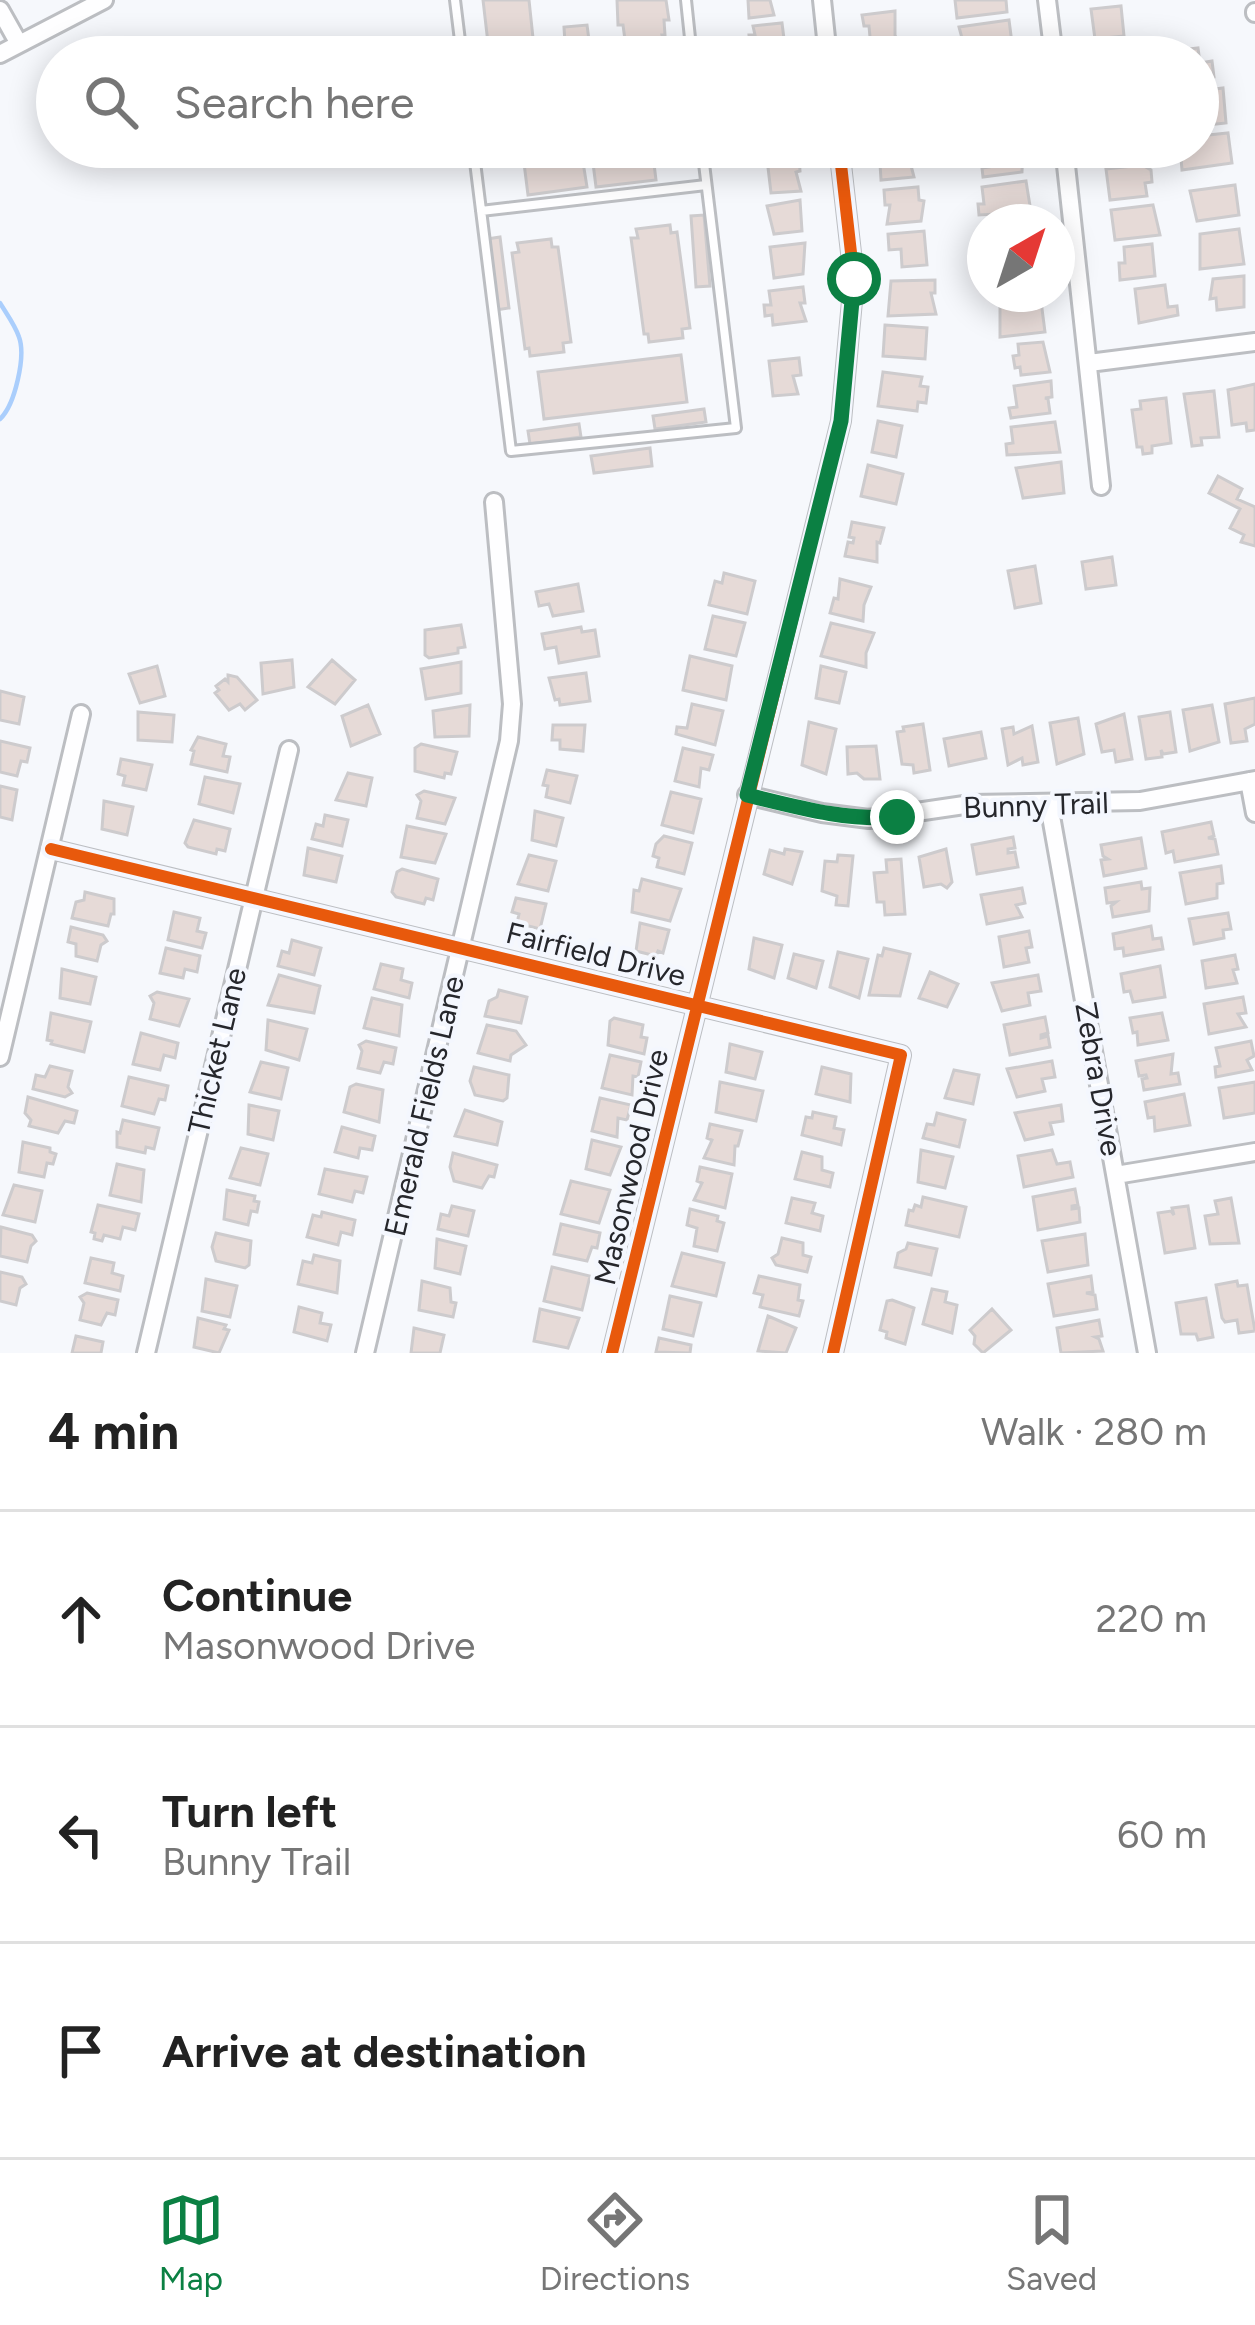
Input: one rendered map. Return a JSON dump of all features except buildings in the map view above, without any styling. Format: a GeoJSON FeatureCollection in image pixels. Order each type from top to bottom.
{"type":"FeatureCollection","features":[{"type":"Feature","properties":{"kind":"street"},"geometry":{"type":"LineString","coordinates":[[822,0],[826,36]]}},
{"type":"Feature","properties":{"kind":"street"},"geometry":{"type":"LineString","coordinates":[[1047,0],[1051,36]]}},
{"type":"Feature","properties":{"kind":"street"},"geometry":{"type":"LineString","coordinates":[[0,54],[101,1]]}},
{"type":"Feature","properties":{"kind":"street"},"geometry":{"type":"LineString","coordinates":[[0,10],[18,42]]}},
{"type":"Feature","properties":{"kind":"street","name":"Masonwood Drive"},"geometry":{"type":"LineString","coordinates":[[612,1353],[841,421],[854,279],[841,168]]}},
{"type":"Feature","properties":{"kind":"street"},"geometry":{"type":"LineString","coordinates":[[1066,168],[1101,486]]}},
{"type":"Feature","properties":{"kind":"street"},"geometry":{"type":"LineString","coordinates":[[1089,363],[1255,342]]}},
{"type":"Feature","properties":{"kind":"street","name":"Emerald Fields Lane"},"geometry":{"type":"LineString","coordinates":[[365,1353],[508,741],[512,704],[494,502]]}},
{"type":"Feature","properties":{"kind":"street"},"geometry":{"type":"LineString","coordinates":[[0,1058],[82,714]]}},
{"type":"Feature","properties":{"kind":"street","name":"Thicket Lane"},"geometry":{"type":"LineString","coordinates":[[146,1353],[289,749]]}},
{"type":"Feature","properties":{"kind":"street"},"geometry":{"type":"LineString","coordinates":[[1252,781],[1255,814]]}},
{"type":"Feature","properties":{"kind":"street","name":"Bunny Trail"},"geometry":{"type":"LineString","coordinates":[[747,795],[869,819],[971,803],[1140,801],[1252,781]]}},
{"type":"Feature","properties":{"kind":"street","name":"Zebra Drive"},"geometry":{"type":"LineString","coordinates":[[1049,805],[1147,1353]]}},
{"type":"Feature","properties":{"kind":"street","name":"Fairfield Drive"},"geometry":{"type":"LineString","coordinates":[[51,849],[901,1055],[833,1353]]}},
{"type":"Feature","properties":{"kind":"street"},"geometry":{"type":"LineString","coordinates":[[1116,1175],[1255,1152]]}},
{"type":"Feature","properties":{"kind":"lane"},"geometry":{"type":"LineString","coordinates":[[455,0],[459,36]]}},
{"type":"Feature","properties":{"kind":"lane"},"geometry":{"type":"LineString","coordinates":[[686,0],[690,36]]}},
{"type":"Feature","properties":{"kind":"lane"},"geometry":{"type":"LineString","coordinates":[[475,168],[512,452],[736,428],[704,168]]}},
{"type":"Feature","properties":{"kind":"lane"},"geometry":{"type":"LineString","coordinates":[[481,211],[706,185]]}},
{"type":"Feature","properties":{"kind":"waterway"},"geometry":{"type":"LineString","coordinates":[[0,303],[21,345],[14,392],[0,419]]}},
{"type":"Feature","properties":{"kind":"cycle path"},"geometry":{"type":"LineString","coordinates":[[612,1353],[841,421],[854,279],[841,168]]}},
{"type":"Feature","properties":{"kind":"cycle path"},"geometry":{"type":"LineString","coordinates":[[51,849],[901,1055],[833,1353]]}},
{"type":"Feature","properties":{"kind":"route"},"geometry":{"type":"LineString","coordinates":[[854,279],[841,421],[747,795],[822,813],[897,817]]}}]}
